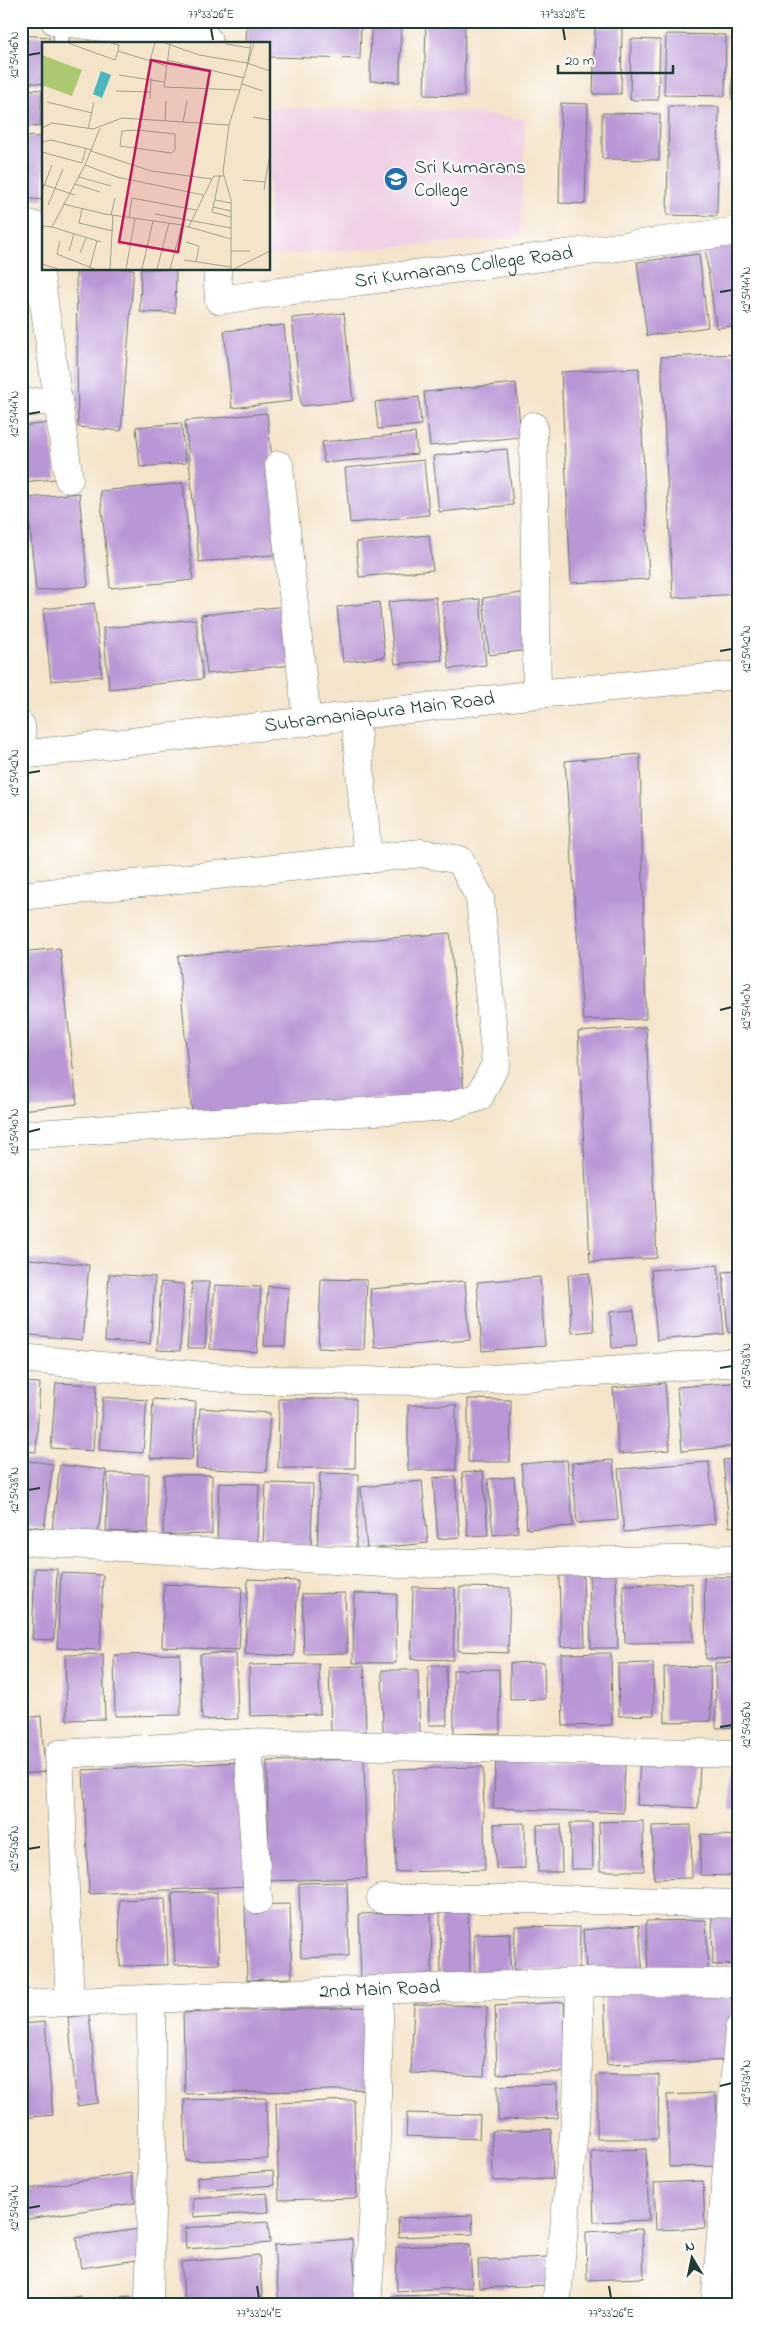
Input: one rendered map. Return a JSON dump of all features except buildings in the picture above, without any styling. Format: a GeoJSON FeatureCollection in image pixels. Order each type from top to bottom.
{"type":"FeatureCollection","features":[{"type":"Feature","properties":{"kind":"street"},"geometry":{"type":"LineString","coordinates":[[59,29],[207,35]]}},
{"type":"Feature","properties":{"kind":"street"},"geometry":{"type":"LineString","coordinates":[[33,226],[69,479]]}},
{"type":"Feature","properties":{"kind":"street","name":"Sri Kumarans College Road"},"geometry":{"type":"LineString","coordinates":[[217,270],[219,300],[739,231]]}},
{"type":"Feature","properties":{"kind":"street"},"geometry":{"type":"LineString","coordinates":[[21,404],[58,399]]}},
{"type":"Feature","properties":{"kind":"street"},"geometry":{"type":"LineString","coordinates":[[534,426],[537,694]]}},
{"type":"Feature","properties":{"kind":"street"},"geometry":{"type":"LineString","coordinates":[[280,466],[307,722]]}},
{"type":"Feature","properties":{"kind":"street","name":"Subramaniapura Main Road"},"geometry":{"type":"LineString","coordinates":[[22,755],[537,694],[739,675]]}},
{"type":"Feature","properties":{"kind":"street"},"geometry":{"type":"LineString","coordinates":[[355,716],[368,858]]}},
{"type":"Feature","properties":{"kind":"street"},"geometry":{"type":"LineString","coordinates":[[21,726],[22,755]]}},
{"type":"Feature","properties":{"kind":"street"},"geometry":{"type":"LineString","coordinates":[[21,896],[422,853],[460,860],[480,898],[496,1064],[479,1097],[450,1106],[21,1135]]}},
{"type":"Feature","properties":{"kind":"street"},"geometry":{"type":"LineString","coordinates":[[21,1358],[244,1380],[455,1381],[739,1362]]}},
{"type":"Feature","properties":{"kind":"street"},"geometry":{"type":"LineString","coordinates":[[21,1541],[400,1564],[739,1559]]}},
{"type":"Feature","properties":{"kind":"street"},"geometry":{"type":"LineString","coordinates":[[248,1743],[258,1900]]}},
{"type":"Feature","properties":{"kind":"street"},"geometry":{"type":"LineString","coordinates":[[70,2002],[59,1754],[248,1743],[739,1754]]}},
{"type":"Feature","properties":{"kind":"street"},"geometry":{"type":"LineString","coordinates":[[381,1899],[556,1899],[739,1904]]}},
{"type":"Feature","properties":{"kind":"street"},"geometry":{"type":"LineString","coordinates":[[556,2305],[576,2104],[580,1982]]}},
{"type":"Feature","properties":{"kind":"street","name":"2nd Main Road"},"geometry":{"type":"LineString","coordinates":[[21,2004],[580,1982],[739,1982]]}},
{"type":"Feature","properties":{"kind":"street"},"geometry":{"type":"LineString","coordinates":[[367,2305],[374,2206],[380,1989]]}},
{"type":"Feature","properties":{"kind":"street"},"geometry":{"type":"LineString","coordinates":[[149,2305],[152,2162],[151,1999]]}},
{"type":"Feature","properties":{"kind":"street"},"geometry":{"type":"LineString","coordinates":[[716,2305],[739,2029]]}},
{"type":"Feature","properties":{"kind":"shaded area","name":"Sri Kumarans College"},"geometry":{"type":"Polygon","coordinates":[[[270,107],[452,111],[525,120],[520,237],[270,256],[270,107]]]}},
{"type":"Feature","properties":{"kind":"place","name":"Sri Kumarans College"},"geometry":{"type":"Point","coordinates":[396,179]}}]}
